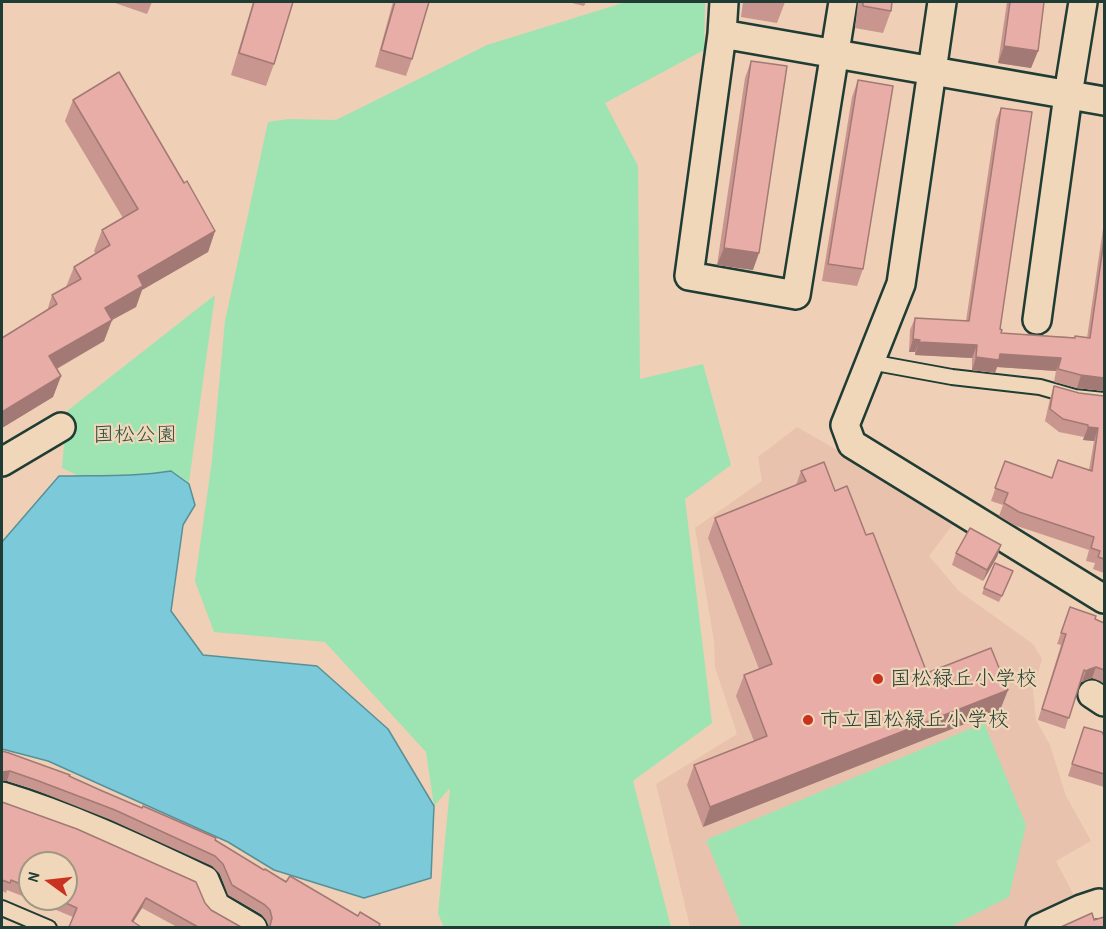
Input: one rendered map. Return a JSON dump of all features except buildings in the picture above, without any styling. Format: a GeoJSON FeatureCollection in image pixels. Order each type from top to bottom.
{"type":"FeatureCollection","features":[{"type":"Feature","properties":{"kind":"street"},"geometry":{"type":"LineString","coordinates":[[724,2],[722,34],[689,276],[796,295],[843,2]]}},
{"type":"Feature","properties":{"kind":"street"},"geometry":{"type":"LineString","coordinates":[[942,2],[901,284],[845,425],[852,444],[1104,599]]}},
{"type":"Feature","properties":{"kind":"street"},"geometry":{"type":"LineString","coordinates":[[1037,320],[1083,2]]}},
{"type":"Feature","properties":{"kind":"street"},"geometry":{"type":"LineString","coordinates":[[722,34],[1104,101]]}},
{"type":"Feature","properties":{"kind":"street"},"geometry":{"type":"LineString","coordinates":[[2,462],[60,427]]}},
{"type":"Feature","properties":{"kind":"street"},"geometry":{"type":"LineString","coordinates":[[2,796],[117,839],[205,880],[216,906],[253,927]]}},
{"type":"Feature","properties":{"kind":"street"},"geometry":{"type":"LineString","coordinates":[[1040,927],[1099,903],[1104,907]]}},
{"type":"Feature","properties":{"kind":"lane"},"geometry":{"type":"LineString","coordinates":[[870,363],[952,377],[1040,387],[1075,397],[1104,400]]}},
{"type":"Feature","properties":{"kind":"lane"},"geometry":{"type":"LineString","coordinates":[[2,908],[49,927]]}},
{"type":"Feature","properties":{"kind":"shaded area","name":"国松緑丘小学校"},"geometry":{"type":"Polygon","coordinates":[[[797,427],[957,519],[929,556],[959,591],[1033,644],[1042,659],[1033,690],[1036,720],[1050,745],[1066,796],[1091,841],[1056,861],[1081,909],[1034,927],[690,927],[656,784],[737,734],[715,667],[714,641],[695,528],[762,481],[758,457],[797,427]]]}},
{"type":"Feature","properties":{"kind":"green space"},"geometry":{"type":"Polygon","coordinates":[[[626,2],[705,2],[704,50],[605,103],[638,166],[640,379],[703,364],[731,465],[685,499],[712,723],[633,781],[671,927],[444,927],[438,914],[450,788],[434,806],[426,752],[325,642],[214,632],[195,581],[212,460],[225,321],[268,122],[288,119],[336,120],[487,45],[626,2]]]}},
{"type":"Feature","properties":{"kind":"green space","name":"国松公園"},"geometry":{"type":"Polygon","coordinates":[[[215,295],[183,525],[62,468],[67,411],[215,295]]]}},
{"type":"Feature","properties":{"kind":"green space"},"geometry":{"type":"Polygon","coordinates":[[[984,723],[1026,825],[1009,897],[950,927],[742,927],[706,840],[984,723]]]}},
{"type":"Feature","properties":{"kind":"water"},"geometry":{"type":"Polygon","coordinates":[[[171,471],[189,484],[195,505],[183,525],[171,611],[203,655],[317,666],[388,729],[434,806],[431,878],[364,898],[274,870],[228,842],[48,761],[2,749],[2,542],[59,476],[129,475],[171,471]]]}},
{"type":"Feature","properties":{"kind":"place","name":"国松緑丘小学校"},"geometry":{"type":"Point","coordinates":[878,679]}},
{"type":"Feature","properties":{"kind":"place","name":"市立国松緑丘小学校"},"geometry":{"type":"Point","coordinates":[808,720]}}]}
